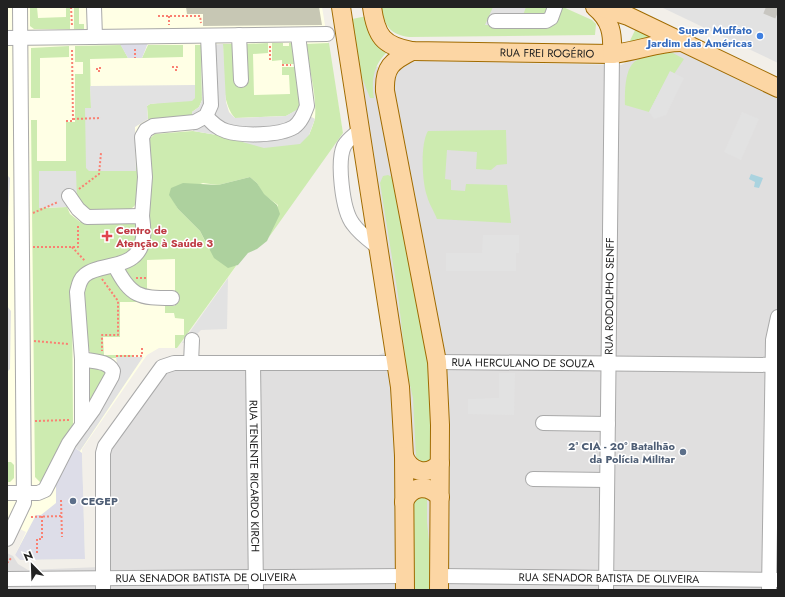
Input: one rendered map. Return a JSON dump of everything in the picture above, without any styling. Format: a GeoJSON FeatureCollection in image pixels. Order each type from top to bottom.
{"type":"FeatureCollection","features":[{"type":"Feature","properties":{"kind":"main road"},"geometry":{"type":"LineString","coordinates":[[341,7],[397,363],[404,456],[405,583]]}},
{"type":"Feature","properties":{"kind":"main road","name":"RUA FREI ROGÉRIO"},"geometry":{"type":"LineString","coordinates":[[372,7],[376,28],[385,42],[392,46],[412,51],[612,54],[629,52],[662,42],[681,42]]}},
{"type":"Feature","properties":{"kind":"main road"},"geometry":{"type":"LineString","coordinates":[[595,7],[602,12],[610,25],[613,37],[612,54]]}},
{"type":"Feature","properties":{"kind":"main road"},"geometry":{"type":"LineString","coordinates":[[600,7],[630,12],[681,42],[707,54],[753,72],[778,77]]}},
{"type":"Feature","properties":{"kind":"main road","name":"RUA RODOLPHO SENFF"},"geometry":{"type":"LineString","coordinates":[[612,54],[630,12]]}},
{"type":"Feature","properties":{"kind":"main road"},"geometry":{"type":"LineString","coordinates":[[412,51],[392,64],[386,73],[384,91],[436,362],[440,406],[439,583]]}},
{"type":"Feature","properties":{"kind":"main road"},"geometry":{"type":"LineString","coordinates":[[753,72],[778,88]]}},
{"type":"Feature","properties":{"kind":"main road"},"geometry":{"type":"LineString","coordinates":[[404,456],[411,467],[423,472],[436,468],[440,462]]}},
{"type":"Feature","properties":{"kind":"main road"},"geometry":{"type":"LineString","coordinates":[[404,502],[407,495],[420,487],[434,491],[440,497]]}},
{"type":"Feature","properties":{"kind":"street"},"geometry":{"type":"LineString","coordinates":[[7,539],[24,503],[14,38],[20,7]]}},
{"type":"Feature","properties":{"kind":"street"},"geometry":{"type":"LineString","coordinates":[[94,7],[95,37]]}},
{"type":"Feature","properties":{"kind":"street"},"geometry":{"type":"LineString","coordinates":[[495,21],[546,21],[550,18],[555,7]]}},
{"type":"Feature","properties":{"kind":"street"},"geometry":{"type":"LineString","coordinates":[[14,38],[327,34]]}},
{"type":"Feature","properties":{"kind":"street"},"geometry":{"type":"LineString","coordinates":[[206,116],[213,124],[226,131],[249,134],[282,132],[294,126],[304,116],[307,106],[298,35]]}},
{"type":"Feature","properties":{"kind":"street"},"geometry":{"type":"LineString","coordinates":[[7,493],[38,493],[45,490],[69,443],[75,422],[82,359],[77,292],[80,281],[85,275],[93,270],[115,266],[136,253],[140,247],[143,238],[142,216],[145,177],[142,137],[146,130],[153,126],[195,122],[206,116],[211,105],[208,36]]}},
{"type":"Feature","properties":{"kind":"street"},"geometry":{"type":"LineString","coordinates":[[240,36],[241,80]]}},
{"type":"Feature","properties":{"kind":"street","name":"RUA RODOLPHO SENFF"},"geometry":{"type":"LineString","coordinates":[[606,584],[612,54]]}},
{"type":"Feature","properties":{"kind":"street"},"geometry":{"type":"LineString","coordinates":[[360,130],[345,145],[340,159],[341,178],[351,223],[362,235],[378,247]]}},
{"type":"Feature","properties":{"kind":"street"},"geometry":{"type":"LineString","coordinates":[[70,196],[78,209],[87,217],[142,216]]}},
{"type":"Feature","properties":{"kind":"street"},"geometry":{"type":"LineString","coordinates":[[115,266],[127,285],[141,296],[147,298],[172,298]]}},
{"type":"Feature","properties":{"kind":"street"},"geometry":{"type":"LineString","coordinates":[[772,583],[775,365],[773,340],[778,317]]}},
{"type":"Feature","properties":{"kind":"street"},"geometry":{"type":"LineString","coordinates":[[191,363],[192,340]]}},
{"type":"Feature","properties":{"kind":"street"},"geometry":{"type":"LineString","coordinates":[[75,422],[93,410],[112,376],[113,371],[110,366],[103,362],[82,359]]}},
{"type":"Feature","properties":{"kind":"street","name":"RUA HERCULANO DE SOUZA"},"geometry":{"type":"LineString","coordinates":[[436,362],[775,365]]}},
{"type":"Feature","properties":{"kind":"street","name":"RUA TENENTE RICARDO KIRCH"},"geometry":{"type":"LineString","coordinates":[[253,363],[256,584]]}},
{"type":"Feature","properties":{"kind":"street"},"geometry":{"type":"LineString","coordinates":[[103,584],[102,459],[104,450],[165,364],[397,363]]}},
{"type":"Feature","properties":{"kind":"street"},"geometry":{"type":"LineString","coordinates":[[543,423],[608,424]]}},
{"type":"Feature","properties":{"kind":"street"},"geometry":{"type":"LineString","coordinates":[[533,479],[607,480]]}},
{"type":"Feature","properties":{"kind":"street","name":"RUA SENADOR BATISTA DE OLIVEIRA"},"geometry":{"type":"LineString","coordinates":[[7,579],[103,584],[405,583]]}},
{"type":"Feature","properties":{"kind":"street","name":"RUA SENADOR BATISTA DE OLIVEIRA"},"geometry":{"type":"LineString","coordinates":[[439,583],[772,583]]}},
{"type":"Feature","properties":{"kind":"path"},"geometry":{"type":"LineString","coordinates":[[71,7],[72,30]]}},
{"type":"Feature","properties":{"kind":"path"},"geometry":{"type":"LineString","coordinates":[[158,16],[200,16]]}},
{"type":"Feature","properties":{"kind":"path"},"geometry":{"type":"LineString","coordinates":[[169,16],[169,22]]}},
{"type":"Feature","properties":{"kind":"path"},"geometry":{"type":"LineString","coordinates":[[270,41],[270,61]]}},
{"type":"Feature","properties":{"kind":"path"},"geometry":{"type":"LineString","coordinates":[[72,44],[73,119]]}},
{"type":"Feature","properties":{"kind":"path"},"geometry":{"type":"LineString","coordinates":[[135,44],[135,58]]}},
{"type":"Feature","properties":{"kind":"path"},"geometry":{"type":"LineString","coordinates":[[66,121],[73,119],[101,118]]}},
{"type":"Feature","properties":{"kind":"path"},"geometry":{"type":"LineString","coordinates":[[30,214],[40,212],[70,196],[100,174],[101,153]]}},
{"type":"Feature","properties":{"kind":"path"},"geometry":{"type":"LineString","coordinates":[[30,247],[72,247],[86,263]]}},
{"type":"Feature","properties":{"kind":"path"},"geometry":{"type":"LineString","coordinates":[[100,277],[118,301],[118,335],[102,335],[102,356]]}},
{"type":"Feature","properties":{"kind":"path"},"geometry":{"type":"LineString","coordinates":[[31,341],[71,345]]}},
{"type":"Feature","properties":{"kind":"path"},"geometry":{"type":"LineString","coordinates":[[110,356],[142,356],[142,347]]}},
{"type":"Feature","properties":{"kind":"path"},"geometry":{"type":"LineString","coordinates":[[32,421],[75,422]]}},
{"type":"Feature","properties":{"kind":"path"},"geometry":{"type":"LineString","coordinates":[[62,500],[62,537]]}},
{"type":"Feature","properties":{"kind":"path"},"geometry":{"type":"LineString","coordinates":[[37,553],[37,539],[42,538],[42,516]]}},
{"type":"Feature","properties":{"kind":"path"},"geometry":{"type":"LineString","coordinates":[[30,517],[62,516]]}},
{"type":"Feature","properties":{"kind":"path"},"geometry":{"type":"LineString","coordinates":[[7,563],[12,557]]}},
{"type":"Feature","properties":{"kind":"shaded area"},"geometry":{"type":"Polygon","coordinates":[[[7,7],[322,7],[343,133],[255,240],[177,348],[159,348],[147,355],[82,449],[85,559],[20,560],[15,555],[26,532],[7,523],[7,7]]]}},
{"type":"Feature","properties":{"kind":"shaded area"},"geometry":{"type":"Polygon","coordinates":[[[186,7],[319,7],[322,25],[203,26],[203,14],[187,14],[186,7]]]}},
{"type":"Feature","properties":{"kind":"shaded area"},"geometry":{"type":"Polygon","coordinates":[[[493,7],[526,7],[519,26],[485,25],[493,7]]]}},
{"type":"Feature","properties":{"kind":"shaded area","name":"Super Muffato Jardim das Américas"},"geometry":{"type":"Polygon","coordinates":[[[661,7],[778,7],[778,63],[661,7]]]}},
{"type":"Feature","properties":{"kind":"shaded area"},"geometry":{"type":"Polygon","coordinates":[[[148,43],[142,58],[128,58],[120,44],[148,43]]]}},
{"type":"Feature","properties":{"kind":"shaded area"},"geometry":{"type":"Polygon","coordinates":[[[223,44],[226,102],[229,112],[235,118],[286,116],[298,109],[315,119],[309,135],[300,144],[264,148],[217,135],[193,131],[192,112],[199,107],[202,100],[201,45],[223,44]]]}},
{"type":"Feature","properties":{"kind":"shaded area"},"geometry":{"type":"Polygon","coordinates":[[[678,49],[778,95],[778,590],[7,590],[7,553],[13,556],[18,564],[28,570],[100,567],[99,464],[158,366],[181,357],[376,356],[384,353],[387,340],[343,71],[421,61],[621,65],[634,59],[678,49]]]}},
{"type":"Feature","properties":{"kind":"shaded area"},"geometry":{"type":"Polygon","coordinates":[[[670,71],[684,78],[666,115],[654,119],[649,112],[670,71]]]}},
{"type":"Feature","properties":{"kind":"shaded area"},"geometry":{"type":"Polygon","coordinates":[[[195,85],[195,98],[192,101],[150,104],[147,106],[148,119],[135,127],[136,171],[89,171],[86,168],[85,108],[91,108],[90,86],[195,85]]]}},
{"type":"Feature","properties":{"kind":"shaded area"},"geometry":{"type":"Polygon","coordinates":[[[742,112],[759,119],[741,160],[724,152],[742,112]]]}},
{"type":"Feature","properties":{"kind":"shaded area"},"geometry":{"type":"Polygon","coordinates":[[[39,171],[76,171],[77,200],[67,207],[39,208],[39,171]]]}},
{"type":"Feature","properties":{"kind":"shaded area"},"geometry":{"type":"Polygon","coordinates":[[[7,175],[10,178],[7,239],[7,175]]]}},
{"type":"Feature","properties":{"kind":"shaded area"},"geometry":{"type":"Polygon","coordinates":[[[483,235],[519,235],[519,253],[516,253],[516,271],[446,271],[446,253],[482,253],[483,235]]]}},
{"type":"Feature","properties":{"kind":"shaded area"},"geometry":{"type":"Polygon","coordinates":[[[228,278],[227,329],[201,330],[196,335],[197,342],[182,343],[228,278]]]}},
{"type":"Feature","properties":{"kind":"shaded area"},"geometry":{"type":"Polygon","coordinates":[[[7,306],[11,311],[10,369],[7,372],[7,306]]]}},
{"type":"Feature","properties":{"kind":"shaded area"},"geometry":{"type":"Polygon","coordinates":[[[116,357],[143,357],[80,451],[73,446],[118,371],[116,357]]]}},
{"type":"Feature","properties":{"kind":"shaded area"},"geometry":{"type":"Polygon","coordinates":[[[499,373],[515,373],[514,415],[468,414],[468,399],[499,398],[499,373]]]}},
{"type":"Feature","properties":{"kind":"shaded area"},"geometry":{"type":"Polygon","coordinates":[[[73,446],[82,453],[85,559],[20,560],[15,555],[36,515],[41,515],[56,503],[56,477],[73,446]]]}},
{"type":"Feature","properties":{"kind":"shaded area"},"geometry":{"type":"Polygon","coordinates":[[[626,447],[675,447],[675,465],[626,465],[626,447]]]}},
{"type":"Feature","properties":{"kind":"green space"},"geometry":{"type":"Polygon","coordinates":[[[30,7],[37,7],[38,18],[66,17],[66,7],[70,7],[70,29],[34,29],[30,26],[30,7]]]}},
{"type":"Feature","properties":{"kind":"green space"},"geometry":{"type":"Polygon","coordinates":[[[74,7],[79,7],[79,24],[84,24],[84,29],[74,29],[74,7]]]}},
{"type":"Feature","properties":{"kind":"green space"},"geometry":{"type":"Polygon","coordinates":[[[381,7],[563,7],[592,20],[596,24],[595,35],[409,37],[397,34],[389,28],[384,19],[381,7]]]}},
{"type":"Feature","properties":{"kind":"green space"},"geometry":{"type":"Polygon","coordinates":[[[367,16],[389,50],[377,66],[373,78],[374,98],[370,98],[361,75],[352,19],[367,16]]]}},
{"type":"Feature","properties":{"kind":"green space"},"geometry":{"type":"Polygon","coordinates":[[[638,24],[665,37],[626,49],[638,24]]]}},
{"type":"Feature","properties":{"kind":"green space"},"geometry":{"type":"Polygon","coordinates":[[[268,43],[268,53],[253,54],[254,95],[290,94],[289,75],[282,75],[282,67],[297,67],[301,108],[286,116],[235,118],[230,111],[225,93],[223,44],[233,44],[247,86],[246,44],[268,43]]]}},
{"type":"Feature","properties":{"kind":"green space"},"geometry":{"type":"Polygon","coordinates":[[[272,43],[283,43],[283,46],[289,46],[289,43],[292,43],[296,64],[282,64],[282,60],[272,61],[272,43]]]}},
{"type":"Feature","properties":{"kind":"green space"},"geometry":{"type":"Polygon","coordinates":[[[329,43],[343,133],[269,237],[278,205],[263,194],[257,183],[250,177],[218,185],[203,183],[170,195],[178,209],[200,231],[209,249],[236,266],[177,348],[175,348],[175,335],[184,335],[184,319],[175,318],[174,313],[165,313],[165,306],[175,306],[175,259],[147,260],[147,295],[136,290],[121,269],[139,257],[147,141],[155,134],[193,131],[217,135],[309,135],[315,118],[315,100],[304,44],[329,43]]]}},
{"type":"Feature","properties":{"kind":"green space"},"geometry":{"type":"Polygon","coordinates":[[[121,45],[128,58],[90,59],[91,108],[85,108],[136,170],[136,160],[138,161],[137,201],[129,210],[120,211],[89,212],[77,200],[40,208],[67,207],[70,214],[80,222],[138,221],[138,239],[133,251],[72,291],[73,424],[46,478],[40,482],[35,477],[31,120],[37,120],[37,161],[66,161],[66,122],[75,122],[75,74],[83,74],[83,62],[75,62],[75,46],[121,45]]]}},
{"type":"Feature","properties":{"kind":"green space"},"geometry":{"type":"Polygon","coordinates":[[[148,45],[183,45],[183,57],[142,58],[148,45]]]}},
{"type":"Feature","properties":{"kind":"green space"},"geometry":{"type":"Polygon","coordinates":[[[195,45],[201,45],[202,100],[199,107],[192,112],[192,116],[148,119],[147,106],[150,104],[195,98],[195,45]]]}},
{"type":"Feature","properties":{"kind":"green space"},"geometry":{"type":"Polygon","coordinates":[[[69,46],[69,57],[40,58],[40,98],[31,98],[31,48],[69,46]]]}},
{"type":"Feature","properties":{"kind":"green space"},"geometry":{"type":"Polygon","coordinates":[[[661,53],[673,53],[684,59],[674,74],[670,72],[649,112],[625,105],[627,74],[633,63],[642,58],[661,53]]]}},
{"type":"Feature","properties":{"kind":"green space"},"geometry":{"type":"Polygon","coordinates":[[[506,130],[507,164],[497,165],[491,170],[476,169],[477,152],[447,150],[445,179],[451,180],[451,190],[465,191],[466,184],[507,185],[511,223],[437,219],[428,199],[424,182],[423,154],[425,137],[428,131],[506,130]]]}},
{"type":"Feature","properties":{"kind":"green space"},"geometry":{"type":"Polygon","coordinates":[[[388,175],[394,178],[429,337],[434,397],[431,459],[425,463],[419,461],[416,457],[413,398],[407,373],[398,295],[380,183],[383,176],[388,175]]]}},
{"type":"Feature","properties":{"kind":"green space"},"geometry":{"type":"Polygon","coordinates":[[[250,177],[257,183],[264,194],[277,205],[280,214],[267,241],[257,249],[248,253],[238,265],[228,268],[214,258],[200,231],[178,209],[169,195],[171,188],[183,183],[218,185],[250,177]]]}},
{"type":"Feature","properties":{"kind":"green space"},"geometry":{"type":"Polygon","coordinates":[[[112,272],[147,302],[120,302],[120,337],[103,337],[104,355],[133,355],[133,357],[96,357],[90,353],[84,335],[84,283],[88,278],[112,272]]]}},
{"type":"Feature","properties":{"kind":"green space"},"geometry":{"type":"Polygon","coordinates":[[[87,366],[107,371],[86,412],[87,366]]]}},
{"type":"Feature","properties":{"kind":"green space"},"geometry":{"type":"Polygon","coordinates":[[[7,462],[11,462],[14,465],[14,478],[10,482],[7,482],[7,462]]]}},
{"type":"Feature","properties":{"kind":"green space"},"geometry":{"type":"Polygon","coordinates":[[[423,494],[427,498],[427,522],[434,590],[412,590],[409,512],[414,496],[423,494]]]}},
{"type":"Feature","properties":{"kind":"water"},"geometry":{"type":"Polygon","coordinates":[[[751,174],[763,178],[759,188],[754,187],[755,182],[749,179],[751,174]]]}},
{"type":"Feature","properties":{"kind":"tunnel"},"geometry":{"type":"LineString","coordinates":[[766,7],[778,12]]}},
{"type":"Feature","properties":{"kind":"place","name":"Super Muffato Jardim das Américas"},"geometry":{"type":"Point","coordinates":[760,36]}},
{"type":"Feature","properties":{"kind":"place","name":"Centro de Atenção à Saúde 3"},"geometry":{"type":"Point","coordinates":[107,236]}},
{"type":"Feature","properties":{"kind":"place","name":"2ª CIA - 20º Batalhão da Polícia Militar"},"geometry":{"type":"Point","coordinates":[683,452]}},
{"type":"Feature","properties":{"kind":"place","name":"CEGEP"},"geometry":{"type":"Point","coordinates":[73,501]}}]}
